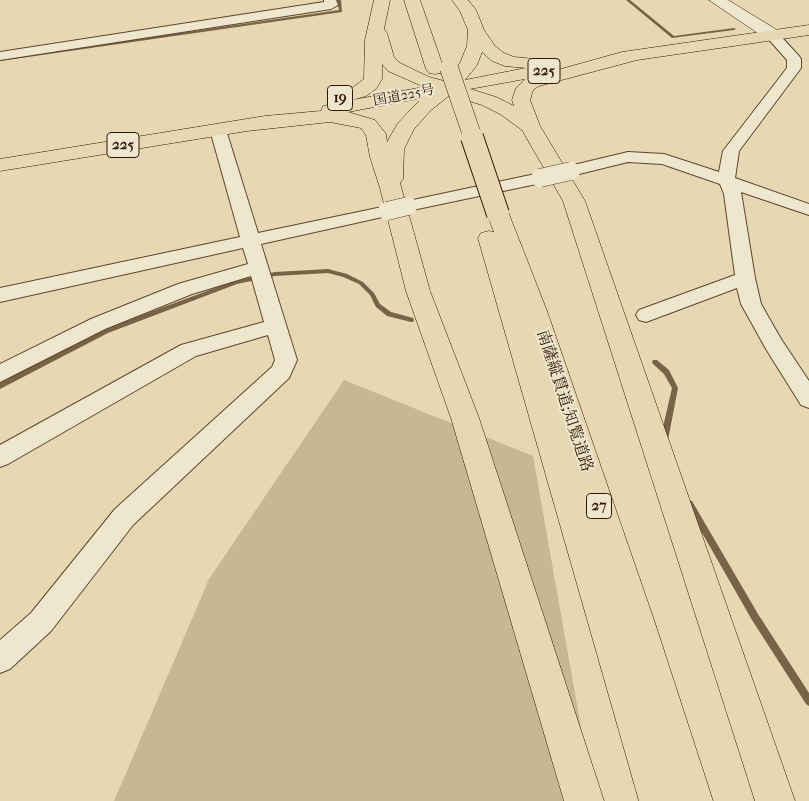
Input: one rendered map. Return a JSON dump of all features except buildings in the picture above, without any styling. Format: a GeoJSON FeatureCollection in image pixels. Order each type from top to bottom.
{"type":"FeatureCollection","features":[{"type":"Feature","properties":{"kind":"highway","name":"19"},"geometry":{"type":"LineString","coordinates":[[247,125],[359,92],[370,85],[374,66],[373,40],[382,0]]}},
{"type":"Feature","properties":{"kind":"highway"},"geometry":{"type":"LineString","coordinates":[[412,0],[442,68]]}},
{"type":"Feature","properties":{"kind":"highway"},"geometry":{"type":"LineString","coordinates":[[426,0],[442,68]]}},
{"type":"Feature","properties":{"kind":"highway"},"geometry":{"type":"LineString","coordinates":[[460,0],[468,10],[476,30],[489,50],[498,57],[518,63],[541,64],[640,54]]}},
{"type":"Feature","properties":{"kind":"highway","name":"19"},"geometry":{"type":"LineString","coordinates":[[378,22],[381,45],[386,58],[394,67],[423,81],[449,89]]}},
{"type":"Feature","properties":{"kind":"highway"},"geometry":{"type":"LineString","coordinates":[[395,202],[394,149],[405,127],[423,106],[449,89],[468,65],[476,46],[476,30]]}},
{"type":"Feature","properties":{"kind":"highway","name":"国道225号"},"geometry":{"type":"LineString","coordinates":[[0,165],[247,125],[640,54],[809,30]]}},
{"type":"Feature","properties":{"kind":"highway"},"geometry":{"type":"LineString","coordinates":[[640,54],[533,82],[525,88],[521,100],[530,126],[574,201],[775,801]]}},
{"type":"Feature","properties":{"kind":"highway","name":"南薩縦貫道;知覧道路"},"geometry":{"type":"LineString","coordinates":[[442,68],[490,215],[660,801]]}},
{"type":"Feature","properties":{"kind":"highway"},"geometry":{"type":"LineString","coordinates":[[449,89],[489,101],[507,110],[530,126]]}},
{"type":"Feature","properties":{"kind":"highway"},"geometry":{"type":"LineString","coordinates":[[247,125],[330,116],[348,118],[368,124],[376,134],[380,158],[395,202],[418,291],[465,418],[584,801]]}},
{"type":"Feature","properties":{"kind":"highway","name":"南薩縦貫道;知覧道路"},"geometry":{"type":"LineString","coordinates":[[490,215],[535,310],[634,611],[693,801]]}},
{"type":"Feature","properties":{"kind":"street"},"geometry":{"type":"LineString","coordinates":[[0,56],[330,5],[330,0]]}},
{"type":"Feature","properties":{"kind":"street"},"geometry":{"type":"LineString","coordinates":[[717,0],[771,34],[794,59],[794,68],[731,151],[726,180],[733,194],[745,278],[752,304],[773,344],[809,399]]}},
{"type":"Feature","properties":{"kind":"street"},"geometry":{"type":"LineString","coordinates":[[0,659],[41,622],[124,517],[280,372],[286,360],[218,130]]}},
{"type":"Feature","properties":{"kind":"street"},"geometry":{"type":"LineString","coordinates":[[0,295],[250,241],[395,202],[540,178],[628,157],[664,159],[809,210]]}},
{"type":"Feature","properties":{"kind":"street"},"geometry":{"type":"LineString","coordinates":[[0,374],[107,321],[185,289],[260,274]]}},
{"type":"Feature","properties":{"kind":"street"},"geometry":{"type":"LineString","coordinates":[[646,315],[745,278]]}},
{"type":"Feature","properties":{"kind":"street"},"geometry":{"type":"LineString","coordinates":[[0,458],[189,350],[276,326]]}},
{"type":"Feature","properties":{"kind":"shaded area"},"geometry":{"type":"Polygon","coordinates":[[[344,380],[533,456],[594,801],[114,801],[209,579],[344,380]]]}},
{"type":"Feature","properties":{"kind":"waterway"},"geometry":{"type":"LineString","coordinates":[[0,60],[341,11],[339,0]]}},
{"type":"Feature","properties":{"kind":"waterway"},"geometry":{"type":"LineString","coordinates":[[628,0],[673,37],[734,29]]}},
{"type":"Feature","properties":{"kind":"waterway"},"geometry":{"type":"LineString","coordinates":[[0,386],[106,331],[236,282],[275,274],[328,271],[345,275],[361,283],[372,294],[378,305],[389,314],[411,320]]}},
{"type":"Feature","properties":{"kind":"waterway"},"geometry":{"type":"LineString","coordinates":[[655,362],[667,372],[675,388],[664,440]]}},
{"type":"Feature","properties":{"kind":"waterway"},"geometry":{"type":"LineString","coordinates":[[689,503],[755,617],[809,701]]}}]}
